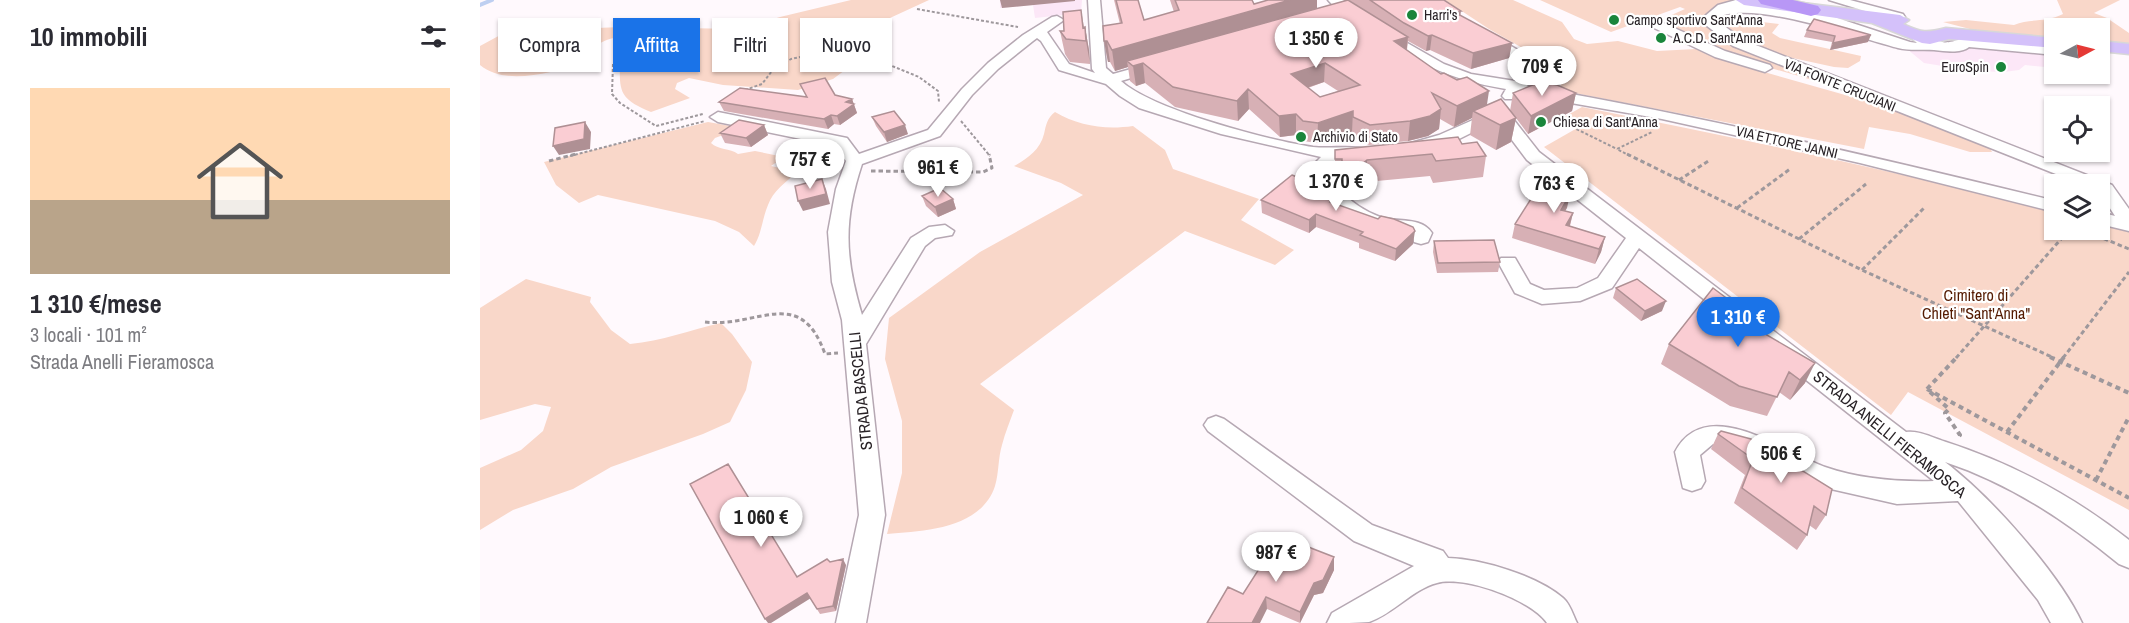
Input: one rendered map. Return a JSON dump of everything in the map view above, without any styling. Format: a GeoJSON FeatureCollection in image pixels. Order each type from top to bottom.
{"type":"FeatureCollection","features":[{"type":"Feature","properties":{"kind":"highway"},"geometry":{"type":"LineString","coordinates":[[1768,0],[1824,7]]}},
{"type":"Feature","properties":{"kind":"main road"},"geometry":{"type":"LineString","coordinates":[[1744,0],[1824,7]]}},
{"type":"Feature","properties":{"kind":"main road"},"geometry":{"type":"LineString","coordinates":[[1760,0],[1852,11],[1900,22],[1932,35],[1986,36],[2044,42]]}},
{"type":"Feature","properties":{"kind":"main road"},"geometry":{"type":"LineString","coordinates":[[1900,22],[1920,19],[1932,35]]}},
{"type":"Feature","properties":{"kind":"main road"},"geometry":{"type":"LineString","coordinates":[[2110,47],[2129,49]]}},
{"type":"Feature","properties":{"kind":"street"},"geometry":{"type":"LineString","coordinates":[[1094,0],[1099,69],[1125,93],[1145,105],[1227,131],[1313,152],[1376,153]]}},
{"type":"Feature","properties":{"kind":"street"},"geometry":{"type":"LineString","coordinates":[[1323,0],[1329,15]]}},
{"type":"Feature","properties":{"kind":"street"},"geometry":{"type":"LineString","coordinates":[[1334,0],[1397,44],[1438,67]]}},
{"type":"Feature","properties":{"kind":"street","name":"VIA FONTE CRUCIANI"},"geometry":{"type":"LineString","coordinates":[[1932,35],[1902,46],[1836,21],[1753,5],[1724,6],[1712,16],[1712,23],[1738,44],[2069,174]]}},
{"type":"Feature","properties":{"kind":"street"},"geometry":{"type":"LineString","coordinates":[[718,117],[841,142],[857,160],[934,133],[951,115],[967,92],[993,66],[1057,20]]}},
{"type":"Feature","properties":{"kind":"street"},"geometry":{"type":"LineString","coordinates":[[1659,25],[1720,54],[1881,101]]}},
{"type":"Feature","properties":{"kind":"street"},"geometry":{"type":"LineString","coordinates":[[1403,149],[1445,139],[1490,105],[1516,92],[1531,72],[1525,60],[1476,29]]}},
{"type":"Feature","properties":{"kind":"street"},"geometry":{"type":"LineString","coordinates":[[1038,32],[1046,38],[1064,67],[1110,80],[1168,63]]}},
{"type":"Feature","properties":{"kind":"street"},"geometry":{"type":"LineString","coordinates":[[1932,35],[1944,49],[1962,46],[1965,42],[2044,50]]}},
{"type":"Feature","properties":{"kind":"street"},"geometry":{"type":"LineString","coordinates":[[1962,46],[1971,52],[2044,59]]}},
{"type":"Feature","properties":{"kind":"street","name":"VIA ETTORE JANNI"},"geometry":{"type":"LineString","coordinates":[[1438,67],[1468,78],[1511,85],[1516,89],[1662,114],[1861,158],[2044,204]]}},
{"type":"Feature","properties":{"kind":"street","name":"STRADA ANELLI FIERAMOSCA"},"geometry":{"type":"LineString","coordinates":[[1438,67],[1448,77],[1490,105],[1533,156],[1964,490],[2048,591],[2067,623]]}},
{"type":"Feature","properties":{"kind":"street"},"geometry":{"type":"LineString","coordinates":[[1335,154],[1319,167],[1318,172],[1319,177],[1339,202],[1348,210],[1383,224],[1417,228],[1423,233],[1421,238]]}},
{"type":"Feature","properties":{"kind":"street","name":"STRADA BASCELLI"},"geometry":{"type":"LineString","coordinates":[[851,623],[872,515],[853,320],[842,282],[837,232],[845,189],[857,160]]}},
{"type":"Feature","properties":{"kind":"street"},"geometry":{"type":"LineString","coordinates":[[2110,195],[2129,224]]}},
{"type":"Feature","properties":{"kind":"street"},"geometry":{"type":"LineString","coordinates":[[2110,220],[2129,224]]}},
{"type":"Feature","properties":{"kind":"street"},"geometry":{"type":"LineString","coordinates":[[855,344],[918,242],[929,233],[945,231]]}},
{"type":"Feature","properties":{"kind":"street"},"geometry":{"type":"LineString","coordinates":[[1508,262],[1522,288],[1542,297],[1580,294],[1605,283],[1637,236]]}},
{"type":"Feature","properties":{"kind":"street"},"geometry":{"type":"LineString","coordinates":[[1216,425],[1363,533],[1418,556],[1433,559],[1440,568]]}},
{"type":"Feature","properties":{"kind":"street"},"geometry":{"type":"LineString","coordinates":[[1692,481],[1687,452],[1709,434],[1742,440],[1822,477],[1897,493],[1964,490]]}},
{"type":"Feature","properties":{"kind":"street"},"geometry":{"type":"LineString","coordinates":[[1892,434],[1986,466],[2044,496],[2104,536],[2129,556]]}},
{"type":"Feature","properties":{"kind":"street"},"geometry":{"type":"LineString","coordinates":[[1342,623],[1440,568],[1452,568],[1505,582],[1552,607],[1562,623]]}},
{"type":"Feature","properties":{"kind":"path"},"geometry":{"type":"LineString","coordinates":[[917,9],[1038,32]]}},
{"type":"Feature","properties":{"kind":"path"},"geometry":{"type":"LineString","coordinates":[[741,92],[762,84],[772,71],[791,59],[805,56],[875,59],[919,77],[938,91],[941,109],[951,115],[989,151],[993,160],[992,168],[983,172],[970,173],[873,173],[857,160]]}},
{"type":"Feature","properties":{"kind":"path"},"geometry":{"type":"LineString","coordinates":[[613,64],[612,93],[620,103],[656,126],[704,114],[718,117]]}},
{"type":"Feature","properties":{"kind":"path"},"geometry":{"type":"LineString","coordinates":[[1546,114],[1862,270],[2129,393]]}},
{"type":"Feature","properties":{"kind":"path"},"geometry":{"type":"LineString","coordinates":[[549,161],[718,117]]}},
{"type":"Feature","properties":{"kind":"path"},"geometry":{"type":"LineString","coordinates":[[1617,149],[1652,132]]}},
{"type":"Feature","properties":{"kind":"path"},"geometry":{"type":"LineString","coordinates":[[1679,180],[1710,160]]}},
{"type":"Feature","properties":{"kind":"path"},"geometry":{"type":"LineString","coordinates":[[1737,208],[1790,169]]}},
{"type":"Feature","properties":{"kind":"path"},"geometry":{"type":"LineString","coordinates":[[1799,239],[1866,184]]}},
{"type":"Feature","properties":{"kind":"path"},"geometry":{"type":"LineString","coordinates":[[1862,270],[1926,207]]}},
{"type":"Feature","properties":{"kind":"path"},"geometry":{"type":"LineString","coordinates":[[1927,388],[1985,327],[2060,240]]}},
{"type":"Feature","properties":{"kind":"path"},"geometry":{"type":"LineString","coordinates":[[2107,240],[2129,249]]}},
{"type":"Feature","properties":{"kind":"path"},"geometry":{"type":"LineString","coordinates":[[2007,432],[2129,272]]}},
{"type":"Feature","properties":{"kind":"path"},"geometry":{"type":"LineString","coordinates":[[705,322],[734,323],[759,316],[790,314],[804,318],[815,328],[825,354],[836,354],[855,344]]}},
{"type":"Feature","properties":{"kind":"path"},"geometry":{"type":"LineString","coordinates":[[1927,388],[2129,498]]}},
{"type":"Feature","properties":{"kind":"path"},"geometry":{"type":"LineString","coordinates":[[1927,388],[1949,409],[1945,412],[1960,435],[1956,439],[1959,457]]}},
{"type":"Feature","properties":{"kind":"path"},"geometry":{"type":"LineString","coordinates":[[2096,480],[2129,417]]}},
{"type":"Feature","properties":{"kind":"shaded area"},"geometry":{"type":"Polygon","coordinates":[[[1000,0],[1082,0],[1081,13],[1035,18],[1033,5],[1000,8],[1000,0]]]}},
{"type":"Feature","properties":{"kind":"shaded area"},"geometry":{"type":"Polygon","coordinates":[[[1954,36],[2044,45],[2044,67],[2025,65],[2019,70],[2004,72],[1973,71],[1924,63],[1907,49],[1954,36]]]}},
{"type":"Feature","properties":{"kind":"green space"},"geometry":{"type":"Polygon","coordinates":[[[851,0],[929,0],[890,18],[800,18],[800,72],[842,72],[833,79],[798,90],[723,85],[689,78],[677,83],[675,89],[690,98],[651,112],[627,99],[621,88],[620,72],[700,72],[700,28],[712,29],[712,72],[788,72],[788,18],[777,18],[851,0]]]}},
{"type":"Feature","properties":{"kind":"green space"},"geometry":{"type":"Polygon","coordinates":[[[1445,0],[1513,0],[1562,22],[1574,39],[1587,44],[1618,41],[1657,51],[1696,49],[1736,64],[1884,106],[1990,148],[1992,152],[1970,152],[1910,134],[1869,127],[1864,149],[1559,90],[1563,78],[1542,73],[1526,50],[1445,0]]]}},
{"type":"Feature","properties":{"kind":"green space"},"geometry":{"type":"Polygon","coordinates":[[[1540,0],[1731,0],[1747,3],[1710,19],[1736,45],[1826,84],[1750,62],[1679,32],[1667,17],[1685,9],[1680,7],[1611,32],[1540,0]]]}},
{"type":"Feature","properties":{"kind":"green space"},"geometry":{"type":"Polygon","coordinates":[[[2057,0],[2120,0],[2094,13],[2107,18],[2054,18],[2063,14],[2057,0]]]}},
{"type":"Feature","properties":{"kind":"green space"},"geometry":{"type":"Polygon","coordinates":[[[1719,11],[1739,11],[1745,20],[1779,24],[1772,33],[1780,38],[1861,56],[1860,61],[1848,68],[1834,67],[1779,55],[1735,38],[1716,24],[1719,11]]]}},
{"type":"Feature","properties":{"kind":"green space"},"geometry":{"type":"Polygon","coordinates":[[[1966,20],[2014,25],[2044,20],[2044,39],[1989,34],[1943,22],[1966,20]]]}},
{"type":"Feature","properties":{"kind":"green space"},"geometry":{"type":"Polygon","coordinates":[[[2110,20],[2129,33],[2129,46],[2110,44],[2110,20]]]}},
{"type":"Feature","properties":{"kind":"green space"},"geometry":{"type":"Polygon","coordinates":[[[613,27],[613,38],[601,43],[601,28],[613,27]]]}},
{"type":"Feature","properties":{"kind":"green space"},"geometry":{"type":"Polygon","coordinates":[[[498,36],[498,72],[548,72],[516,76],[491,72],[480,65],[480,46],[498,36]]]}},
{"type":"Feature","properties":{"kind":"green space","name":"Cimitero di Chieti \"Sant'Anna\""},"geometry":{"type":"Polygon","coordinates":[[[1582,107],[1938,183],[2044,210],[2044,240],[2110,240],[2110,227],[2129,232],[2129,510],[1908,392],[1891,415],[1544,147],[1579,127],[1564,117],[1582,107]]]}},
{"type":"Feature","properties":{"kind":"green space"},"geometry":{"type":"Polygon","coordinates":[[[1055,112],[1073,121],[1092,126],[1133,126],[1165,150],[1173,169],[1259,199],[1241,220],[1294,250],[1275,265],[1185,231],[980,384],[1014,410],[1001,450],[995,486],[988,500],[977,511],[950,525],[887,534],[902,473],[902,421],[885,359],[889,318],[980,252],[1083,195],[1061,183],[1014,166],[1036,149],[1042,140],[1049,119],[1055,112]]]}},
{"type":"Feature","properties":{"kind":"green space"},"geometry":{"type":"Polygon","coordinates":[[[708,122],[742,128],[715,138],[711,143],[714,145],[738,154],[755,151],[784,157],[771,166],[797,172],[780,187],[770,200],[754,246],[739,232],[715,221],[598,195],[579,203],[556,185],[544,162],[708,122]]]}},
{"type":"Feature","properties":{"kind":"green space"},"geometry":{"type":"Polygon","coordinates":[[[526,279],[591,297],[590,302],[611,330],[630,344],[665,338],[721,323],[752,362],[746,390],[730,422],[611,467],[573,489],[513,510],[480,530],[480,468],[521,450],[543,431],[551,407],[535,404],[480,420],[480,308],[526,279]]]}},
{"type":"Feature","properties":{"kind":"building"},"geometry":{"type":"Polygon","coordinates":[[[1116,0],[1138,0],[1144,20],[1179,10],[1175,0],[1252,0],[1254,4],[1268,0],[1290,0],[1112,50],[1107,41],[1104,41],[1103,26],[1122,23],[1116,0]]]}},
{"type":"Feature","properties":{"kind":"building"},"geometry":{"type":"Polygon","coordinates":[[[1348,0],[1408,37],[1394,41],[1441,74],[1444,73],[1457,80],[1467,77],[1489,91],[1457,106],[1432,93],[1441,109],[1430,116],[1410,121],[1370,125],[1353,117],[1353,111],[1318,123],[1303,121],[1296,114],[1279,116],[1248,89],[1237,101],[1173,87],[1143,63],[1133,66],[1127,61],[1348,0]],[[1325,63],[1291,74],[1320,97],[1360,85],[1325,63]]]}},
{"type":"Feature","properties":{"kind":"building"},"geometry":{"type":"Polygon","coordinates":[[[1370,0],[1444,0],[1461,11],[1454,12],[1512,43],[1473,53],[1432,35],[1428,36],[1370,0]]]}},
{"type":"Feature","properties":{"kind":"building"},"geometry":{"type":"Polygon","coordinates":[[[1081,10],[1086,41],[1066,39],[1060,31],[1064,31],[1063,12],[1081,10]]]}},
{"type":"Feature","properties":{"kind":"building"},"geometry":{"type":"Polygon","coordinates":[[[1814,19],[1871,35],[1833,43],[1835,36],[1807,30],[1814,19]]]}},
{"type":"Feature","properties":{"kind":"building"},"geometry":{"type":"Polygon","coordinates":[[[825,78],[835,95],[852,99],[846,102],[854,104],[837,116],[831,115],[824,119],[719,102],[740,88],[807,97],[800,84],[825,78]]]}},
{"type":"Feature","properties":{"kind":"building"},"geometry":{"type":"Polygon","coordinates":[[[1540,82],[1557,85],[1576,93],[1531,116],[1513,93],[1540,82]]]}},
{"type":"Feature","properties":{"kind":"building"},"geometry":{"type":"Polygon","coordinates":[[[1501,99],[1516,118],[1500,125],[1473,111],[1501,99]]]}},
{"type":"Feature","properties":{"kind":"building"},"geometry":{"type":"Polygon","coordinates":[[[894,111],[905,125],[884,132],[872,117],[894,111]]]}},
{"type":"Feature","properties":{"kind":"building"},"geometry":{"type":"Polygon","coordinates":[[[739,120],[764,125],[746,138],[720,133],[739,120]]]}},
{"type":"Feature","properties":{"kind":"building"},"geometry":{"type":"Polygon","coordinates":[[[585,122],[584,139],[553,146],[555,128],[585,122]]]}},
{"type":"Feature","properties":{"kind":"building"},"geometry":{"type":"Polygon","coordinates":[[[1458,137],[1462,144],[1477,142],[1486,156],[1436,161],[1432,154],[1367,160],[1350,175],[1342,167],[1342,159],[1335,159],[1335,150],[1458,137]]]}},
{"type":"Feature","properties":{"kind":"building"},"geometry":{"type":"Polygon","coordinates":[[[1548,172],[1566,177],[1558,190],[1570,194],[1561,210],[1573,213],[1566,225],[1605,237],[1599,249],[1515,224],[1548,172]]]}},
{"type":"Feature","properties":{"kind":"building"},"geometry":{"type":"Polygon","coordinates":[[[1292,175],[1324,188],[1335,197],[1330,202],[1378,219],[1381,216],[1394,219],[1413,227],[1415,231],[1396,249],[1360,235],[1363,232],[1316,214],[1309,220],[1261,200],[1292,175]]]}},
{"type":"Feature","properties":{"kind":"building"},"geometry":{"type":"Polygon","coordinates":[[[822,179],[826,194],[798,201],[795,186],[822,179]]]}},
{"type":"Feature","properties":{"kind":"building"},"geometry":{"type":"Polygon","coordinates":[[[940,188],[953,199],[935,207],[922,196],[940,188]]]}},
{"type":"Feature","properties":{"kind":"building"},"geometry":{"type":"Polygon","coordinates":[[[1494,240],[1500,262],[1438,263],[1434,241],[1494,240]]]}},
{"type":"Feature","properties":{"kind":"building"},"geometry":{"type":"Polygon","coordinates":[[[1637,279],[1666,301],[1645,311],[1616,288],[1637,279]]]}},
{"type":"Feature","properties":{"kind":"building"},"geometry":{"type":"Polygon","coordinates":[[[1713,288],[1745,312],[1741,320],[1815,363],[1800,380],[1789,372],[1777,397],[1739,386],[1669,344],[1713,288]]]}},
{"type":"Feature","properties":{"kind":"building"},"geometry":{"type":"Polygon","coordinates":[[[1721,431],[1751,439],[1832,489],[1826,515],[1814,506],[1807,535],[1742,488],[1753,459],[1718,434],[1721,431]]]}},
{"type":"Feature","properties":{"kind":"building"},"geometry":{"type":"Polygon","coordinates":[[[728,464],[797,577],[827,559],[830,562],[843,559],[833,606],[817,609],[807,593],[765,619],[690,484],[728,464]]]}},
{"type":"Feature","properties":{"kind":"building"},"geometry":{"type":"Polygon","coordinates":[[[1280,536],[1334,557],[1323,580],[1314,583],[1300,612],[1266,597],[1252,623],[1207,623],[1228,587],[1243,594],[1280,536]]]}},
{"type":"Feature","properties":{"kind":"waterway"},"geometry":{"type":"LineString","coordinates":[[480,5],[492,0]]}},
{"type":"Feature","properties":{"kind":"place","name":"Harri's"},"geometry":{"type":"Point","coordinates":[1412,15]}},
{"type":"Feature","properties":{"kind":"place","name":"Campo sportivo Sant'Anna"},"geometry":{"type":"Point","coordinates":[1614,20]}},
{"type":"Feature","properties":{"kind":"place","name":"A.C.D. Sant'Anna"},"geometry":{"type":"Point","coordinates":[1661,38]}},
{"type":"Feature","properties":{"kind":"place","name":"EuroSpin"},"geometry":{"type":"Point","coordinates":[2001,67]}},
{"type":"Feature","properties":{"kind":"place","name":"Chiesa di Sant'Anna"},"geometry":{"type":"Point","coordinates":[1541,122]}},
{"type":"Feature","properties":{"kind":"place","name":"Archivio di Stato"},"geometry":{"type":"Point","coordinates":[1301,137]}}]}
